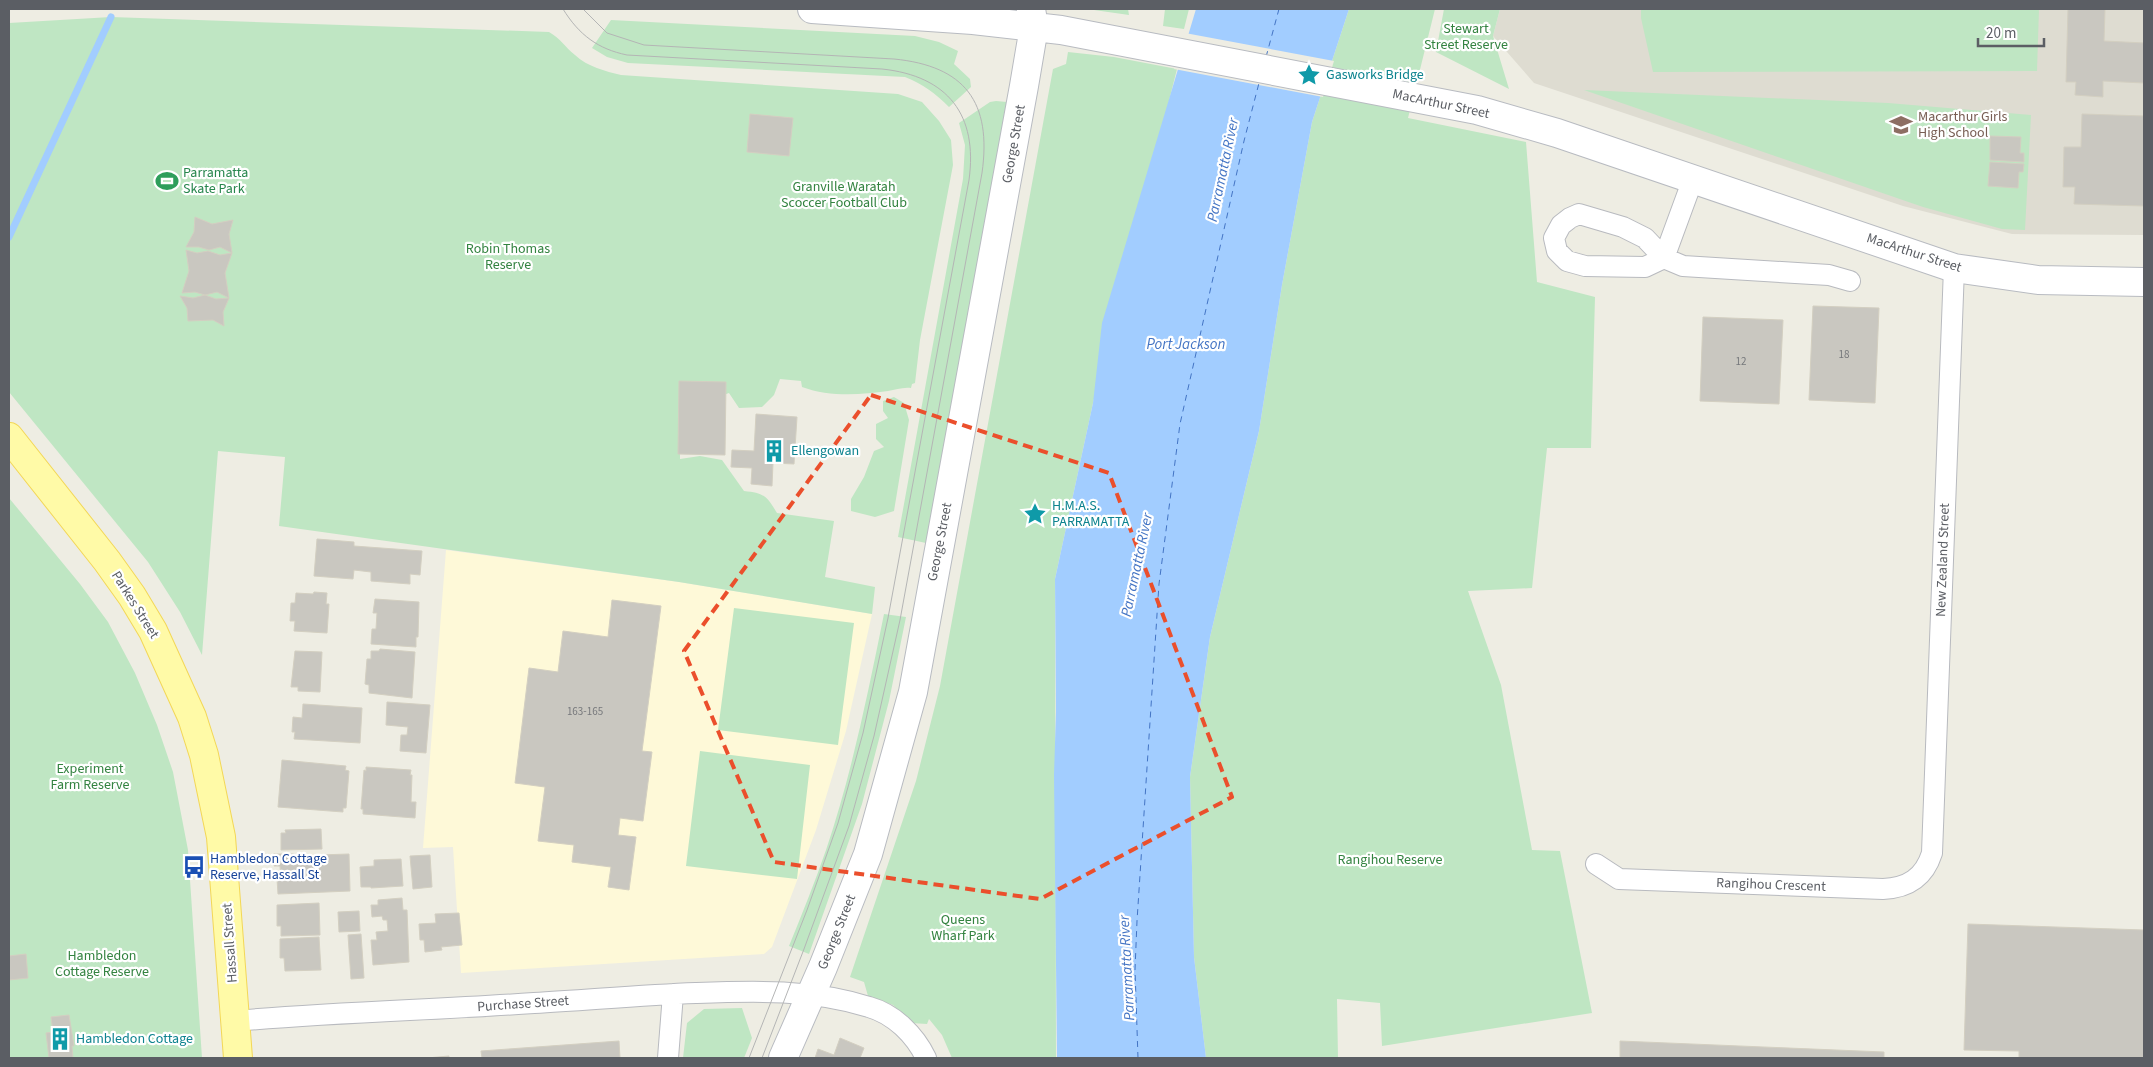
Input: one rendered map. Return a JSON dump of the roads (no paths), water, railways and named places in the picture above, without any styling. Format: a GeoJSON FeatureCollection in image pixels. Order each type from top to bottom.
{"type":"FeatureCollection","features":[{"type":"Feature","properties":{"kind":"main road","name":"MacArthur Street"},"geometry":{"type":"LineString","coordinates":[[812,9],[1033,18],[1116,42],[1477,110],[1557,133],[1954,268],[2038,280],[2144,282]]}},
{"type":"Feature","properties":{"kind":"main road","name":"George Street"},"geometry":{"type":"LineString","coordinates":[[783,1058],[812,994],[868,854],[913,692],[1033,18]]}},
{"type":"Feature","properties":{"kind":"main road","name":"Parkes Street"},"geometry":{"type":"LineString","coordinates":[[9,437],[107,561],[132,596],[153,631],[192,717],[204,755],[214,799]]}},
{"type":"Feature","properties":{"kind":"main road","name":"Hassall Street"},"geometry":{"type":"LineString","coordinates":[[214,799],[221,837],[225,878],[238,1058]]}},
{"type":"Feature","properties":{"kind":"street"},"geometry":{"type":"LineString","coordinates":[[1693,179],[1664,258],[1645,267],[1585,266],[1567,261],[1557,252],[1554,238],[1561,225],[1579,214],[1623,228],[1645,238],[1664,258],[1682,266],[1829,275],[1850,281]]}},
{"type":"Feature","properties":{"kind":"street","name":"New Zealand Street"},"geometry":{"type":"LineString","coordinates":[[1932,853],[1954,268]]}},
{"type":"Feature","properties":{"kind":"street","name":"Rangihou Crescent"},"geometry":{"type":"LineString","coordinates":[[1596,864],[1619,879],[1892,889],[1910,884],[1918,878],[1924,871],[1932,853]]}},
{"type":"Feature","properties":{"kind":"street","name":"Purchase Street"},"geometry":{"type":"LineString","coordinates":[[235,1021],[673,994],[753,991],[812,994],[870,1007],[889,1015],[918,1043],[926,1058]]}},
{"type":"Feature","properties":{"kind":"street"},"geometry":{"type":"LineString","coordinates":[[668,1058],[673,994]]}},
{"type":"Feature","properties":{"kind":"water","name":"Port Jackson"},"geometry":{"type":"Polygon","coordinates":[[[1196,9],[1349,9],[1312,122],[1282,285],[1259,431],[1210,637],[1190,777],[1194,957],[1206,1058],[1057,1058],[1054,775],[1056,712],[1055,579],[1093,403],[1102,323],[1196,9]]]}},
{"type":"Feature","properties":{"kind":"waterway"},"geometry":{"type":"LineString","coordinates":[[9,237],[111,17]]}},
{"type":"Feature","properties":{"kind":"tram line"},"geometry":{"type":"LineString","coordinates":[[563,9],[590,40],[607,49],[627,55],[882,69],[905,73],[925,80],[941,90],[954,103],[963,118],[968,136],[971,157],[969,180],[888,618],[863,733],[838,823],[807,910],[749,1058]]}},
{"type":"Feature","properties":{"kind":"tram line"},"geometry":{"type":"LineString","coordinates":[[583,9],[607,33],[644,45],[894,59],[919,63],[939,70],[956,79],[968,92],[977,108],[982,126],[984,148],[982,173],[900,620],[874,736],[849,826],[762,1058]]}},
{"type":"Feature","properties":{"kind":"place","name":"Gasworks Bridge"},"geometry":{"type":"Point","coordinates":[1309,75]}},
{"type":"Feature","properties":{"kind":"place","name":"Macarthur Girls High School"},"geometry":{"type":"Point","coordinates":[1901,125]}},
{"type":"Feature","properties":{"kind":"place","name":"Parramatta Skate Park"},"geometry":{"type":"Point","coordinates":[167,181]}},
{"type":"Feature","properties":{"kind":"place","name":"Ellengowan"},"geometry":{"type":"Point","coordinates":[774,451]}},
{"type":"Feature","properties":{"kind":"place","name":"H.M.A.S. PARRAMATTA"},"geometry":{"type":"Point","coordinates":[1035,514]}},
{"type":"Feature","properties":{"kind":"place","name":"Hambledon Cottage Reserve, Hassall St"},"geometry":{"type":"Point","coordinates":[194,867]}},
{"type":"Feature","properties":{"kind":"place","name":"Hambledon Cottage"},"geometry":{"type":"Point","coordinates":[60,1039]}},
{"type":"Feature","properties":{"kind":"park label","name":"Stewart Street Reserve"},"geometry":{"type":"Point","coordinates":[1466,38]}},
{"type":"Feature","properties":{"kind":"park label","name":"Granville Waratah Scoccer Football Club"},"geometry":{"type":"Point","coordinates":[844,196]}},
{"type":"Feature","properties":{"kind":"park label","name":"Robin Thomas Reserve"},"geometry":{"type":"Point","coordinates":[508,258]}},
{"type":"Feature","properties":{"kind":"park label","name":"Experiment Farm Reserve"},"geometry":{"type":"Point","coordinates":[90,778]}},
{"type":"Feature","properties":{"kind":"park label","name":"Rangihou Reserve"},"geometry":{"type":"Point","coordinates":[1390,860]}},
{"type":"Feature","properties":{"kind":"park label","name":"Queens Wharf Park"},"geometry":{"type":"Point","coordinates":[963,928]}},
{"type":"Feature","properties":{"kind":"park label","name":"Hambledon Cottage Reserve"},"geometry":{"type":"Point","coordinates":[102,964]}},
{"type":"Feature","properties":{"kind":"water label","name":"Parramatta River"},"geometry":{"type":"Point","coordinates":[1223,170]}},
{"type":"Feature","properties":{"kind":"water label","name":"Parramatta River"},"geometry":{"type":"Point","coordinates":[1137,565]}},
{"type":"Feature","properties":{"kind":"water label","name":"Parramatta River"},"geometry":{"type":"Point","coordinates":[1127,968]}}]}
